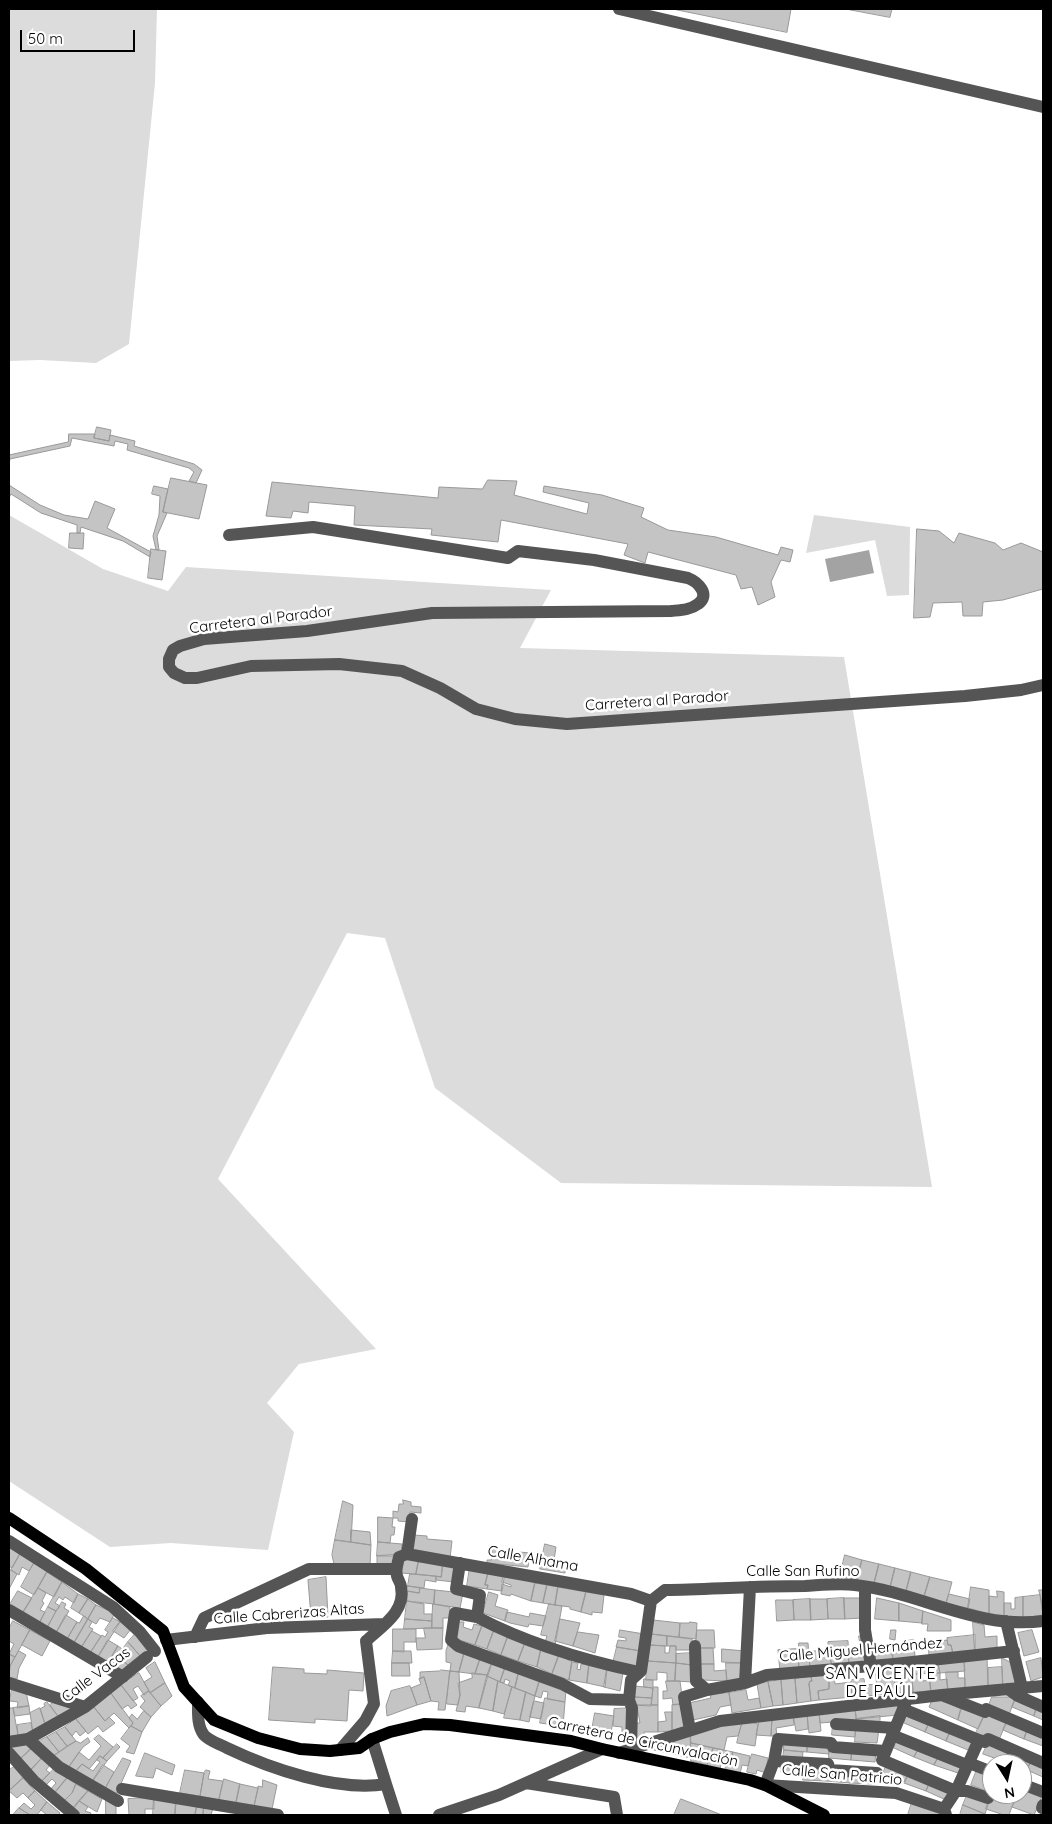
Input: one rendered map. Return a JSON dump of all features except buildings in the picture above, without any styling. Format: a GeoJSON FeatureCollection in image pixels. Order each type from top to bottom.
{"type":"FeatureCollection","features":[{"type":"Feature","properties":{"kind":"main road","name":"Carretera de Circunvalación"},"geometry":{"type":"LineString","coordinates":[[9,1518],[86,1569],[163,1631],[184,1687],[214,1720],[258,1738],[300,1749],[340,1750],[359,1748],[390,1732],[424,1724],[450,1725],[571,1741],[602,1749],[625,1751],[764,1785],[824,1815]]}},
{"type":"Feature","properties":{"kind":"street"},"geometry":{"type":"LineString","coordinates":[[619,9],[1043,107]]}},
{"type":"Feature","properties":{"kind":"street","name":"Carretera al Parador"},"geometry":{"type":"LineString","coordinates":[[228,535],[313,527],[508,558],[518,551],[594,560],[688,578],[701,586],[703,598],[698,605],[692,608],[672,611],[432,614],[306,631],[204,639],[180,646],[173,650],[169,658],[169,667],[174,673],[185,678],[197,678],[251,666],[339,664],[402,672],[440,688],[476,709],[515,719],[567,724],[965,696],[1021,690],[1043,685]]}},
{"type":"Feature","properties":{"kind":"street"},"geometry":{"type":"LineString","coordinates":[[340,1750],[365,1721],[374,1704],[366,1641],[396,1613],[402,1599],[401,1586],[397,1578],[396,1569],[399,1557],[407,1554],[412,1519]]}},
{"type":"Feature","properties":{"kind":"street","name":"Calle Vacas"},"geometry":{"type":"LineString","coordinates":[[9,1541],[113,1607],[140,1632],[151,1654],[85,1707],[28,1739],[9,1742]]}},
{"type":"Feature","properties":{"kind":"street","name":"Calle Alhama"},"geometry":{"type":"LineString","coordinates":[[407,1554],[631,1594],[651,1601]]}},
{"type":"Feature","properties":{"kind":"street"},"geometry":{"type":"LineString","coordinates":[[460,1563],[456,1589],[480,1595],[477,1617]]}},
{"type":"Feature","properties":{"kind":"street"},"geometry":{"type":"LineString","coordinates":[[194,1637],[204,1618],[309,1570],[396,1569]]}},
{"type":"Feature","properties":{"kind":"street","name":"Calle San Rufino"},"geometry":{"type":"LineString","coordinates":[[651,1601],[665,1590],[854,1585],[906,1595],[952,1611],[996,1621],[1043,1621]]}},
{"type":"Feature","properties":{"kind":"street"},"geometry":{"type":"LineString","coordinates":[[745,1683],[750,1587]]}},
{"type":"Feature","properties":{"kind":"street"},"geometry":{"type":"LineString","coordinates":[[865,1587],[865,1630],[871,1666]]}},
{"type":"Feature","properties":{"kind":"street"},"geometry":{"type":"LineString","coordinates":[[651,1601],[640,1672],[631,1680],[629,1700],[632,1708],[625,1751],[720,1720],[905,1704],[942,1695],[1043,1686]]}},
{"type":"Feature","properties":{"kind":"street"},"geometry":{"type":"LineString","coordinates":[[9,1610],[123,1677]]}},
{"type":"Feature","properties":{"kind":"street"},"geometry":{"type":"LineString","coordinates":[[629,1700],[590,1699],[562,1684],[458,1646],[451,1640],[455,1613],[477,1617],[555,1650],[587,1661],[640,1672]]}},
{"type":"Feature","properties":{"kind":"street"},"geometry":{"type":"LineString","coordinates":[[1006,1621],[1022,1688]]}},
{"type":"Feature","properties":{"kind":"street","name":"Calle Cabrerizas Altas"},"geometry":{"type":"LineString","coordinates":[[166,1640],[267,1628],[384,1624]]}},
{"type":"Feature","properties":{"kind":"street"},"geometry":{"type":"LineString","coordinates":[[696,1646],[696,1681],[707,1690]]}},
{"type":"Feature","properties":{"kind":"street","name":"Calle Miguel Hernández"},"geometry":{"type":"LineString","coordinates":[[690,1730],[684,1697],[707,1690],[745,1683],[767,1675],[1014,1651]]}},
{"type":"Feature","properties":{"kind":"street"},"geometry":{"type":"LineString","coordinates":[[9,1683],[85,1707]]}},
{"type":"Feature","properties":{"kind":"street"},"geometry":{"type":"LineString","coordinates":[[1008,1690],[1043,1706]]}},
{"type":"Feature","properties":{"kind":"street"},"geometry":{"type":"LineString","coordinates":[[942,1695],[985,1712],[986,1709],[1043,1733]]}},
{"type":"Feature","properties":{"kind":"street"},"geometry":{"type":"LineString","coordinates":[[198,1702],[199,1728],[205,1737],[259,1762],[295,1774],[336,1783],[370,1786],[386,1784]]}},
{"type":"Feature","properties":{"kind":"street"},"geometry":{"type":"LineString","coordinates":[[876,1792],[877,1774],[905,1704]]}},
{"type":"Feature","properties":{"kind":"street"},"geometry":{"type":"LineString","coordinates":[[905,1704],[984,1740],[1043,1763]]}},
{"type":"Feature","properties":{"kind":"street"},"geometry":{"type":"LineString","coordinates":[[836,1724],[893,1732],[982,1769]]}},
{"type":"Feature","properties":{"kind":"street"},"geometry":{"type":"LineString","coordinates":[[28,1739],[59,1767],[120,1795],[215,1810],[274,1815]]}},
{"type":"Feature","properties":{"kind":"street"},"geometry":{"type":"LineString","coordinates":[[764,1785],[774,1761],[778,1739],[831,1743],[833,1747],[884,1756],[956,1791],[967,1791],[982,1796]]}},
{"type":"Feature","properties":{"kind":"street"},"geometry":{"type":"LineString","coordinates":[[372,1740],[396,1815]]}},
{"type":"Feature","properties":{"kind":"street"},"geometry":{"type":"LineString","coordinates":[[945,1812],[968,1764],[984,1740]]}},
{"type":"Feature","properties":{"kind":"street"},"geometry":{"type":"LineString","coordinates":[[439,1815],[499,1795],[602,1749]]}},
{"type":"Feature","properties":{"kind":"street"},"geometry":{"type":"LineString","coordinates":[[9,1753],[34,1781],[74,1815]]}},
{"type":"Feature","properties":{"kind":"street"},"geometry":{"type":"LineString","coordinates":[[774,1761],[828,1764],[830,1770],[877,1774]]}},
{"type":"Feature","properties":{"kind":"street"},"geometry":{"type":"LineString","coordinates":[[526,1783],[614,1796],[617,1815]]}},
{"type":"Feature","properties":{"kind":"street","name":"Calle San Patricio"},"geometry":{"type":"LineString","coordinates":[[764,1785],[904,1795],[945,1812]]}},
{"type":"Feature","properties":{"kind":"shaded area"},"geometry":{"type":"Polygon","coordinates":[[[9,9],[157,9],[155,83],[129,344],[96,363],[40,360],[9,361],[9,9]]]}},
{"type":"Feature","properties":{"kind":"shaded area"},"geometry":{"type":"Polygon","coordinates":[[[9,515],[103,569],[168,591],[186,567],[551,590],[520,648],[844,657],[932,1187],[561,1183],[435,1088],[385,938],[347,933],[218,1179],[376,1349],[299,1364],[267,1403],[294,1432],[268,1550],[171,1543],[110,1547],[9,1481],[9,515]]]}},
{"type":"Feature","properties":{"kind":"shaded area"},"geometry":{"type":"Polygon","coordinates":[[[814,515],[910,527],[909,595],[887,596],[875,540],[806,553],[814,515]]]}},
{"type":"Feature","properties":{"kind":"shaded area"},"geometry":{"type":"Polygon","coordinates":[[[869,550],[874,573],[830,582],[825,559],[869,550]]]}},
{"type":"Feature","properties":{"kind":"district","name":"SAN VICENTE DE PAÚL"},"geometry":{"type":"Point","coordinates":[881,1683]}}]}
